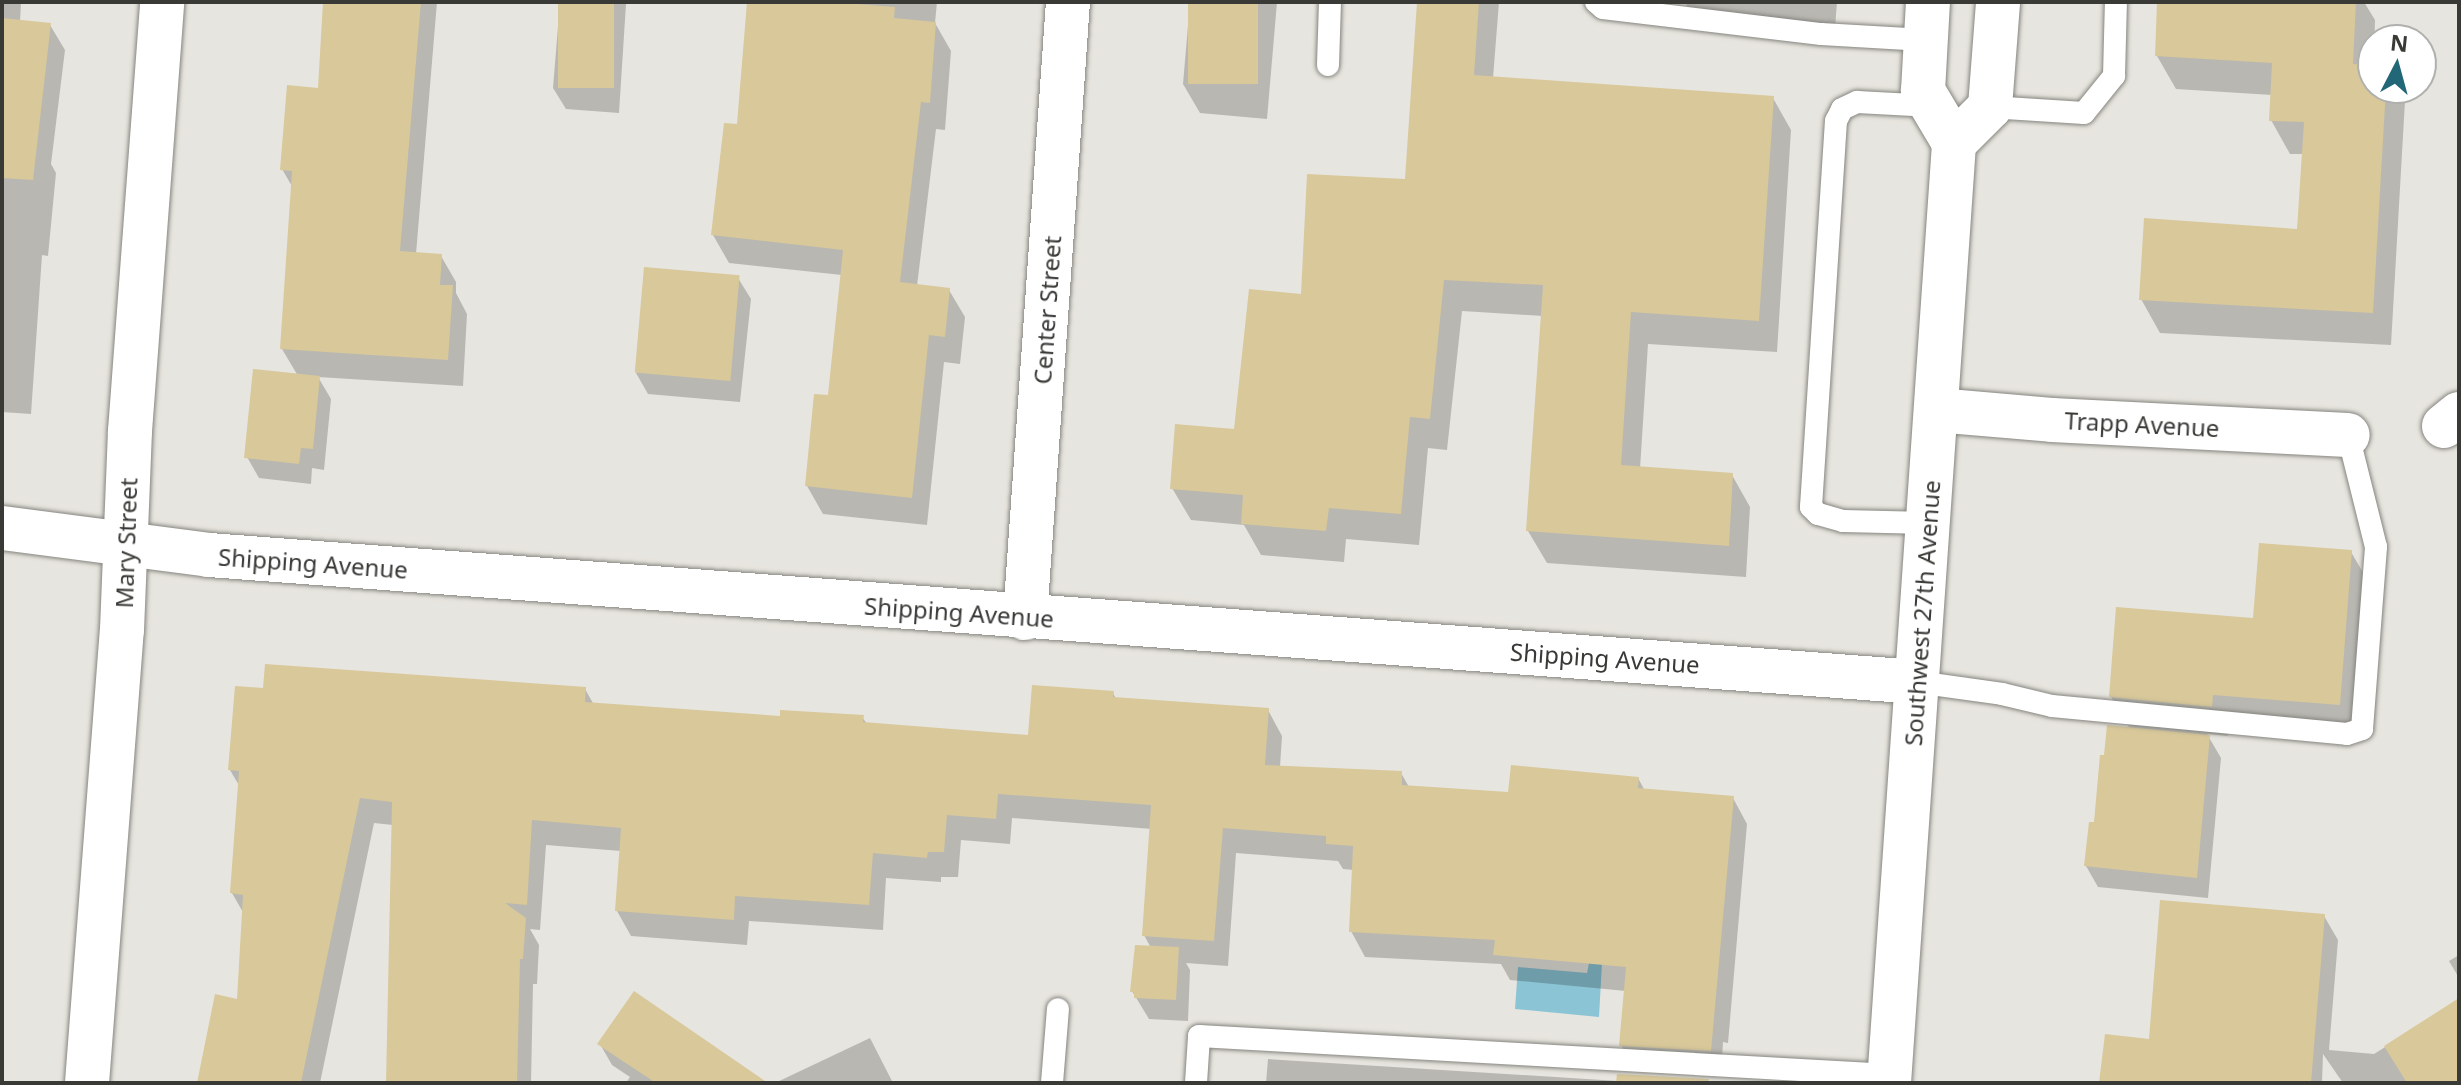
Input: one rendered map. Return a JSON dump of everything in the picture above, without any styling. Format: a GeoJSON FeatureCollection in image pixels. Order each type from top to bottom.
{"type":"FeatureCollection","features":[{"type":"Feature","properties":{"kind":"street","name":"Mary Street"},"geometry":{"type":"LineString","coordinates":[[87,1083],[122,630],[130,431],[162,2]]}},
{"type":"Feature","properties":{"kind":"street","name":"Center Street"},"geometry":{"type":"LineString","coordinates":[[1025,618],[1068,2]]}},
{"type":"Feature","properties":{"kind":"street"},"geometry":{"type":"LineString","coordinates":[[1926,21],[1923,91],[1954,143],[1990,107],[1998,2]]}},
{"type":"Feature","properties":{"kind":"street","name":"Southwest 27th Avenue"},"geometry":{"type":"LineString","coordinates":[[1889,1079],[1954,143]]}},
{"type":"Feature","properties":{"kind":"street","name":"Trapp Avenue"},"geometry":{"type":"LineString","coordinates":[[1936,410],[2052,420],[2348,435]]}},
{"type":"Feature","properties":{"kind":"street","name":"Shipping Avenue"},"geometry":{"type":"LineString","coordinates":[[2,528],[209,555],[1025,618],[1818,672],[1917,682]]}},
{"type":"Feature","properties":{"kind":"lane"},"geometry":{"type":"LineString","coordinates":[[1328,65],[1330,2]]}},
{"type":"Feature","properties":{"kind":"lane"},"geometry":{"type":"LineString","coordinates":[[1596,2],[1603,8],[1821,34],[1926,21]]}},
{"type":"Feature","properties":{"kind":"lane"},"geometry":{"type":"LineString","coordinates":[[1990,107],[2084,113],[2114,76],[2116,2]]}},
{"type":"Feature","properties":{"kind":"lane"},"geometry":{"type":"LineString","coordinates":[[1928,523],[1843,521],[1818,514],[1811,507],[1836,121],[1842,109],[1857,102],[1932,106]]}},
{"type":"Feature","properties":{"kind":"lane"},"geometry":{"type":"LineString","coordinates":[[1917,682],[2002,694],[2052,706],[2347,734],[2362,729],[2376,547],[2348,435]]}},
{"type":"Feature","properties":{"kind":"lane"},"geometry":{"type":"LineString","coordinates":[[1052,1083],[1058,1009]]}},
{"type":"Feature","properties":{"kind":"lane"},"geometry":{"type":"LineString","coordinates":[[1196,1083],[1199,1036],[1889,1079]]}},
{"type":"Feature","properties":{"kind":"water"},"geometry":{"type":"Polygon","coordinates":[[[1589,963],[1602,963],[1599,1017],[1515,1009],[1518,967],[1587,973],[1589,963]]]}},
{"type":"Feature","properties":{"kind":"building"},"geometry":{"type":"Polygon","coordinates":[[[323,2],[421,2],[400,251],[442,254],[440,285],[453,285],[448,360],[280,349],[292,171],[280,170],[287,85],[318,88],[323,2]]]}},
{"type":"Feature","properties":{"kind":"building"},"geometry":{"type":"Polygon","coordinates":[[[558,2],[614,2],[614,88],[558,88],[558,2]]]}},
{"type":"Feature","properties":{"kind":"building"},"geometry":{"type":"Polygon","coordinates":[[[747,2],[832,2],[895,7],[894,18],[936,22],[930,103],[921,102],[900,282],[950,288],[945,337],[929,335],[912,498],[805,486],[814,394],[828,395],[843,250],[711,235],[724,123],[737,124],[747,2]]]}},
{"type":"Feature","properties":{"kind":"building"},"geometry":{"type":"Polygon","coordinates":[[[1188,2],[1258,2],[1258,84],[1188,84],[1188,2]]]}},
{"type":"Feature","properties":{"kind":"building"},"geometry":{"type":"Polygon","coordinates":[[[1417,2],[1479,2],[1474,75],[1774,96],[1759,321],[1631,312],[1621,465],[1733,473],[1729,546],[1526,531],[1543,285],[1444,280],[1430,419],[1410,417],[1401,514],[1329,508],[1326,531],[1241,524],[1243,495],[1170,489],[1175,424],[1234,429],[1249,289],[1301,294],[1307,174],[1405,179],[1417,2]]]}},
{"type":"Feature","properties":{"kind":"building"},"geometry":{"type":"Polygon","coordinates":[[[2157,2],[2356,2],[2353,64],[2357,64],[2357,104],[2385,104],[2373,313],[2139,300],[2144,218],[2297,229],[2304,122],[2269,121],[2272,63],[2155,56],[2157,2]]]}},
{"type":"Feature","properties":{"kind":"building"},"geometry":{"type":"Polygon","coordinates":[[[2,18],[51,23],[33,180],[2,178],[2,18]]]}},
{"type":"Feature","properties":{"kind":"building"},"geometry":{"type":"Polygon","coordinates":[[[644,267],[740,275],[730,381],[635,373],[644,267]]]}},
{"type":"Feature","properties":{"kind":"building"},"geometry":{"type":"Polygon","coordinates":[[[253,369],[320,376],[313,449],[301,448],[299,464],[244,458],[253,369]]]}},
{"type":"Feature","properties":{"kind":"building"},"geometry":{"type":"Polygon","coordinates":[[[2259,543],[2352,550],[2340,705],[2213,695],[2212,707],[2109,697],[2116,607],[2253,618],[2259,543]]]}},
{"type":"Feature","properties":{"kind":"building"},"geometry":{"type":"Polygon","coordinates":[[[265,664],[586,687],[585,702],[780,716],[780,710],[864,715],[863,722],[1028,735],[1032,685],[1114,691],[1113,697],[1269,708],[1265,765],[1402,771],[1402,785],[1508,792],[1511,765],[1639,777],[1638,788],[1734,796],[1711,1051],[1619,1046],[1626,967],[1493,955],[1495,940],[1349,932],[1353,846],[1326,844],[1326,836],[1223,828],[1214,941],[1142,936],[1151,805],[998,794],[996,819],[947,815],[944,852],[928,852],[927,858],[873,853],[869,905],[735,896],[734,920],[615,911],[621,828],[532,820],[527,905],[505,903],[526,918],[523,959],[520,959],[517,1083],[386,1083],[392,802],[360,798],[301,1083],[197,1083],[215,994],[237,999],[243,895],[230,893],[239,771],[228,770],[235,686],[263,688],[265,664]]]}},
{"type":"Feature","properties":{"kind":"building"},"geometry":{"type":"Polygon","coordinates":[[[2107,725],[2210,735],[2197,878],[2084,866],[2089,822],[2094,822],[2100,755],[2104,755],[2107,725]]]}},
{"type":"Feature","properties":{"kind":"building"},"geometry":{"type":"Polygon","coordinates":[[[2160,900],[2325,914],[2311,1083],[2099,1083],[2105,1034],[2149,1039],[2160,900]]]}},
{"type":"Feature","properties":{"kind":"building"},"geometry":{"type":"Polygon","coordinates":[[[1135,945],[1179,947],[1176,1000],[1134,998],[1134,992],[1130,992],[1135,945]]]}},
{"type":"Feature","properties":{"kind":"building"},"geometry":{"type":"Polygon","coordinates":[[[634,991],[768,1083],[656,1083],[597,1044],[634,991]]]}},
{"type":"Feature","properties":{"kind":"building"},"geometry":{"type":"Polygon","coordinates":[[[2459,998],[2459,1083],[2407,1083],[2384,1046],[2459,998]]]}},
{"type":"Feature","properties":{"kind":"building"},"geometry":{"type":"Polygon","coordinates":[[[1617,1074],[1709,1079],[1708,1083],[1616,1083],[1617,1074]]]}}]}
